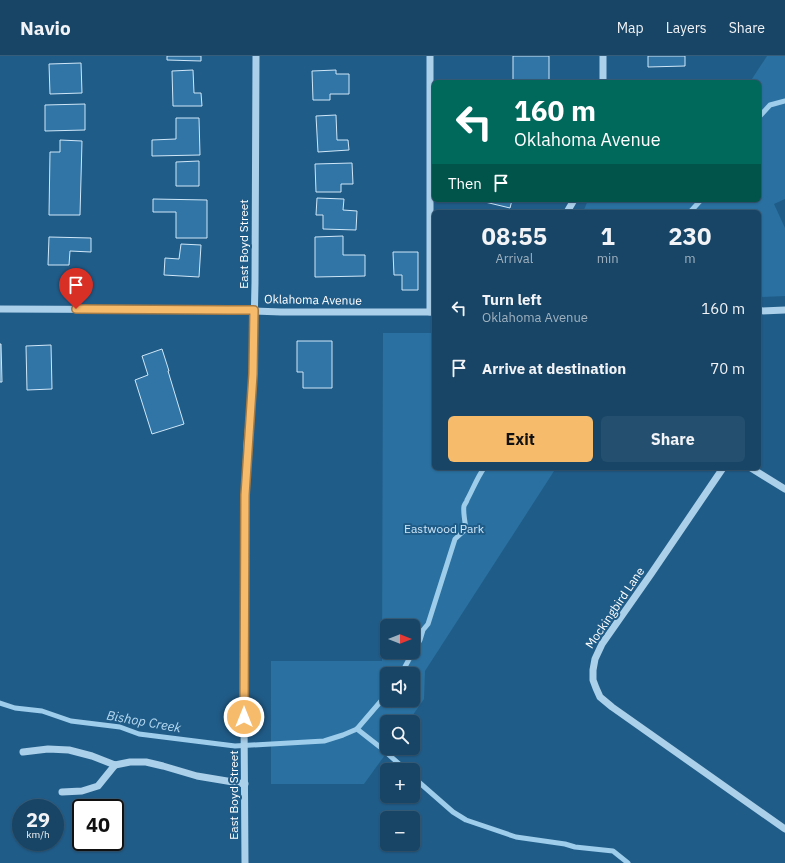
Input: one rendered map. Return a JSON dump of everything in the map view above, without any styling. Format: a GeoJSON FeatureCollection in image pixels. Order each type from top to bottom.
{"type":"FeatureCollection","features":[{"type":"Feature","properties":{"kind":"street","name":"East Boyd Street"},"geometry":{"type":"LineString","coordinates":[[245,863],[245,495],[253,374],[256,56]]}},
{"type":"Feature","properties":{"kind":"street"},"geometry":{"type":"LineString","coordinates":[[430,56],[432,312]]}},
{"type":"Feature","properties":{"kind":"street"},"geometry":{"type":"LineString","coordinates":[[603,56],[603,80]]}},
{"type":"Feature","properties":{"kind":"street","name":"Oklahoma Avenue"},"geometry":{"type":"LineString","coordinates":[[0,309],[432,312]]}},
{"type":"Feature","properties":{"kind":"street"},"geometry":{"type":"LineString","coordinates":[[761,311],[785,310]]}},
{"type":"Feature","properties":{"kind":"street","name":"Mockingbird Lane"},"geometry":{"type":"LineString","coordinates":[[722,470],[602,644],[595,659],[593,680],[600,697],[612,707],[785,829]]}},
{"type":"Feature","properties":{"kind":"street"},"geometry":{"type":"LineString","coordinates":[[754,470],[785,489]]}},
{"type":"Feature","properties":{"kind":"street"},"geometry":{"type":"LineString","coordinates":[[23,752],[48,749],[69,750],[92,756],[115,765],[130,762],[146,762],[197,776],[245,784]]}},
{"type":"Feature","properties":{"kind":"street"},"geometry":{"type":"LineString","coordinates":[[62,792],[82,790],[98,786],[115,765]]}},
{"type":"Feature","properties":{"kind":"green space"},"geometry":{"type":"Polygon","coordinates":[[[767,56],[785,56],[785,199],[774,204],[785,228],[785,296],[761,297],[761,210],[584,210],[587,202],[761,202],[761,80],[751,80],[767,56]]]}},
{"type":"Feature","properties":{"kind":"green space","name":"Eastwood Park"},"geometry":{"type":"Polygon","coordinates":[[[383,333],[432,333],[432,470],[555,470],[425,671],[424,699],[420,705],[420,667],[380,667],[380,707],[418,707],[413,715],[380,715],[380,755],[385,755],[364,784],[271,784],[271,661],[382,661],[382,659],[420,659],[420,619],[382,619],[383,333]]]}},
{"type":"Feature","properties":{"kind":"building"},"geometry":{"type":"Polygon","coordinates":[[[167,56],[201,56],[201,61],[167,60],[167,56]]]}},
{"type":"Feature","properties":{"kind":"building"},"geometry":{"type":"Polygon","coordinates":[[[513,56],[549,56],[549,80],[513,80],[513,56]]]}},
{"type":"Feature","properties":{"kind":"building"},"geometry":{"type":"Polygon","coordinates":[[[648,56],[685,56],[685,66],[648,67],[648,56]]]}},
{"type":"Feature","properties":{"kind":"building"},"geometry":{"type":"Polygon","coordinates":[[[81,63],[82,93],[50,94],[49,64],[81,63]]]}},
{"type":"Feature","properties":{"kind":"building"},"geometry":{"type":"Polygon","coordinates":[[[193,70],[194,93],[201,93],[202,106],[173,106],[172,71],[193,70]]]}},
{"type":"Feature","properties":{"kind":"building"},"geometry":{"type":"Polygon","coordinates":[[[336,70],[336,74],[349,74],[349,94],[330,94],[330,100],[313,100],[312,71],[336,70]]]}},
{"type":"Feature","properties":{"kind":"building"},"geometry":{"type":"Polygon","coordinates":[[[85,104],[85,130],[45,131],[45,105],[85,104]]]}},
{"type":"Feature","properties":{"kind":"building"},"geometry":{"type":"Polygon","coordinates":[[[336,115],[337,140],[348,140],[349,150],[318,152],[316,116],[336,115]]]}},
{"type":"Feature","properties":{"kind":"building"},"geometry":{"type":"Polygon","coordinates":[[[176,118],[199,118],[200,155],[152,156],[152,140],[176,139],[176,118]]]}},
{"type":"Feature","properties":{"kind":"building"},"geometry":{"type":"Polygon","coordinates":[[[60,140],[82,141],[80,215],[49,215],[50,152],[60,152],[60,140]]]}},
{"type":"Feature","properties":{"kind":"building"},"geometry":{"type":"Polygon","coordinates":[[[199,161],[199,186],[176,186],[176,162],[199,161]]]}},
{"type":"Feature","properties":{"kind":"building"},"geometry":{"type":"Polygon","coordinates":[[[352,163],[353,184],[341,184],[341,192],[316,192],[315,164],[352,163]]]}},
{"type":"Feature","properties":{"kind":"building"},"geometry":{"type":"Polygon","coordinates":[[[317,198],[344,199],[343,210],[357,211],[356,230],[323,229],[323,215],[316,215],[317,198]]]}},
{"type":"Feature","properties":{"kind":"building"},"geometry":{"type":"Polygon","coordinates":[[[153,199],[207,200],[207,238],[176,238],[176,212],[153,212],[153,199]]]}},
{"type":"Feature","properties":{"kind":"building"},"geometry":{"type":"Polygon","coordinates":[[[485,202],[512,202],[510,208],[485,202]]]}},
{"type":"Feature","properties":{"kind":"building"},"geometry":{"type":"Polygon","coordinates":[[[343,236],[343,255],[365,255],[365,276],[315,277],[315,237],[343,236]]]}},
{"type":"Feature","properties":{"kind":"building"},"geometry":{"type":"Polygon","coordinates":[[[49,237],[91,238],[91,252],[70,251],[69,265],[48,265],[49,237]]]}},
{"type":"Feature","properties":{"kind":"building"},"geometry":{"type":"Polygon","coordinates":[[[181,244],[201,245],[199,277],[164,275],[165,258],[179,259],[181,244]]]}},
{"type":"Feature","properties":{"kind":"building"},"geometry":{"type":"Polygon","coordinates":[[[393,252],[418,252],[418,290],[402,290],[402,275],[394,275],[393,252]]]}},
{"type":"Feature","properties":{"kind":"building"},"geometry":{"type":"Polygon","coordinates":[[[297,341],[332,341],[332,388],[303,388],[303,372],[297,372],[297,341]]]}},
{"type":"Feature","properties":{"kind":"building"},"geometry":{"type":"Polygon","coordinates":[[[1,344],[2,382],[0,382],[1,344]]]}},
{"type":"Feature","properties":{"kind":"building"},"geometry":{"type":"Polygon","coordinates":[[[51,345],[52,389],[27,390],[26,346],[51,345]]]}},
{"type":"Feature","properties":{"kind":"building"},"geometry":{"type":"Polygon","coordinates":[[[162,349],[184,424],[152,434],[135,380],[148,375],[142,356],[162,349]]]}},
{"type":"Feature","properties":{"kind":"waterway","name":"Bishop Creek"},"geometry":{"type":"LineString","coordinates":[[761,115],[770,105],[785,101]]}},
{"type":"Feature","properties":{"kind":"waterway","name":"Bishop Creek"},"geometry":{"type":"LineString","coordinates":[[692,210],[699,202]]}},
{"type":"Feature","properties":{"kind":"waterway","name":"Bishop Creek"},"geometry":{"type":"LineString","coordinates":[[420,640],[423,630],[428,624],[455,539],[466,529],[464,506],[483,470]]}},
{"type":"Feature","properties":{"kind":"waterway","name":"Bishop Creek"},"geometry":{"type":"LineString","coordinates":[[405,667],[409,659]]}},
{"type":"Feature","properties":{"kind":"waterway","name":"Bishop Creek"},"geometry":{"type":"LineString","coordinates":[[0,703],[15,708],[42,711],[71,721],[120,727],[139,734],[235,746],[324,741],[357,729],[380,702]]}},
{"type":"Feature","properties":{"kind":"waterway"},"geometry":{"type":"LineString","coordinates":[[357,729],[398,763]]}},
{"type":"Feature","properties":{"kind":"waterway"},"geometry":{"type":"LineString","coordinates":[[420,783],[453,812],[466,820],[516,837],[565,844],[575,847],[613,851],[628,863]]}},
{"type":"Feature","properties":{"kind":"route"},"geometry":{"type":"LineString","coordinates":[[76,309],[254,310],[253,374],[245,495],[244,717]]}}]}
